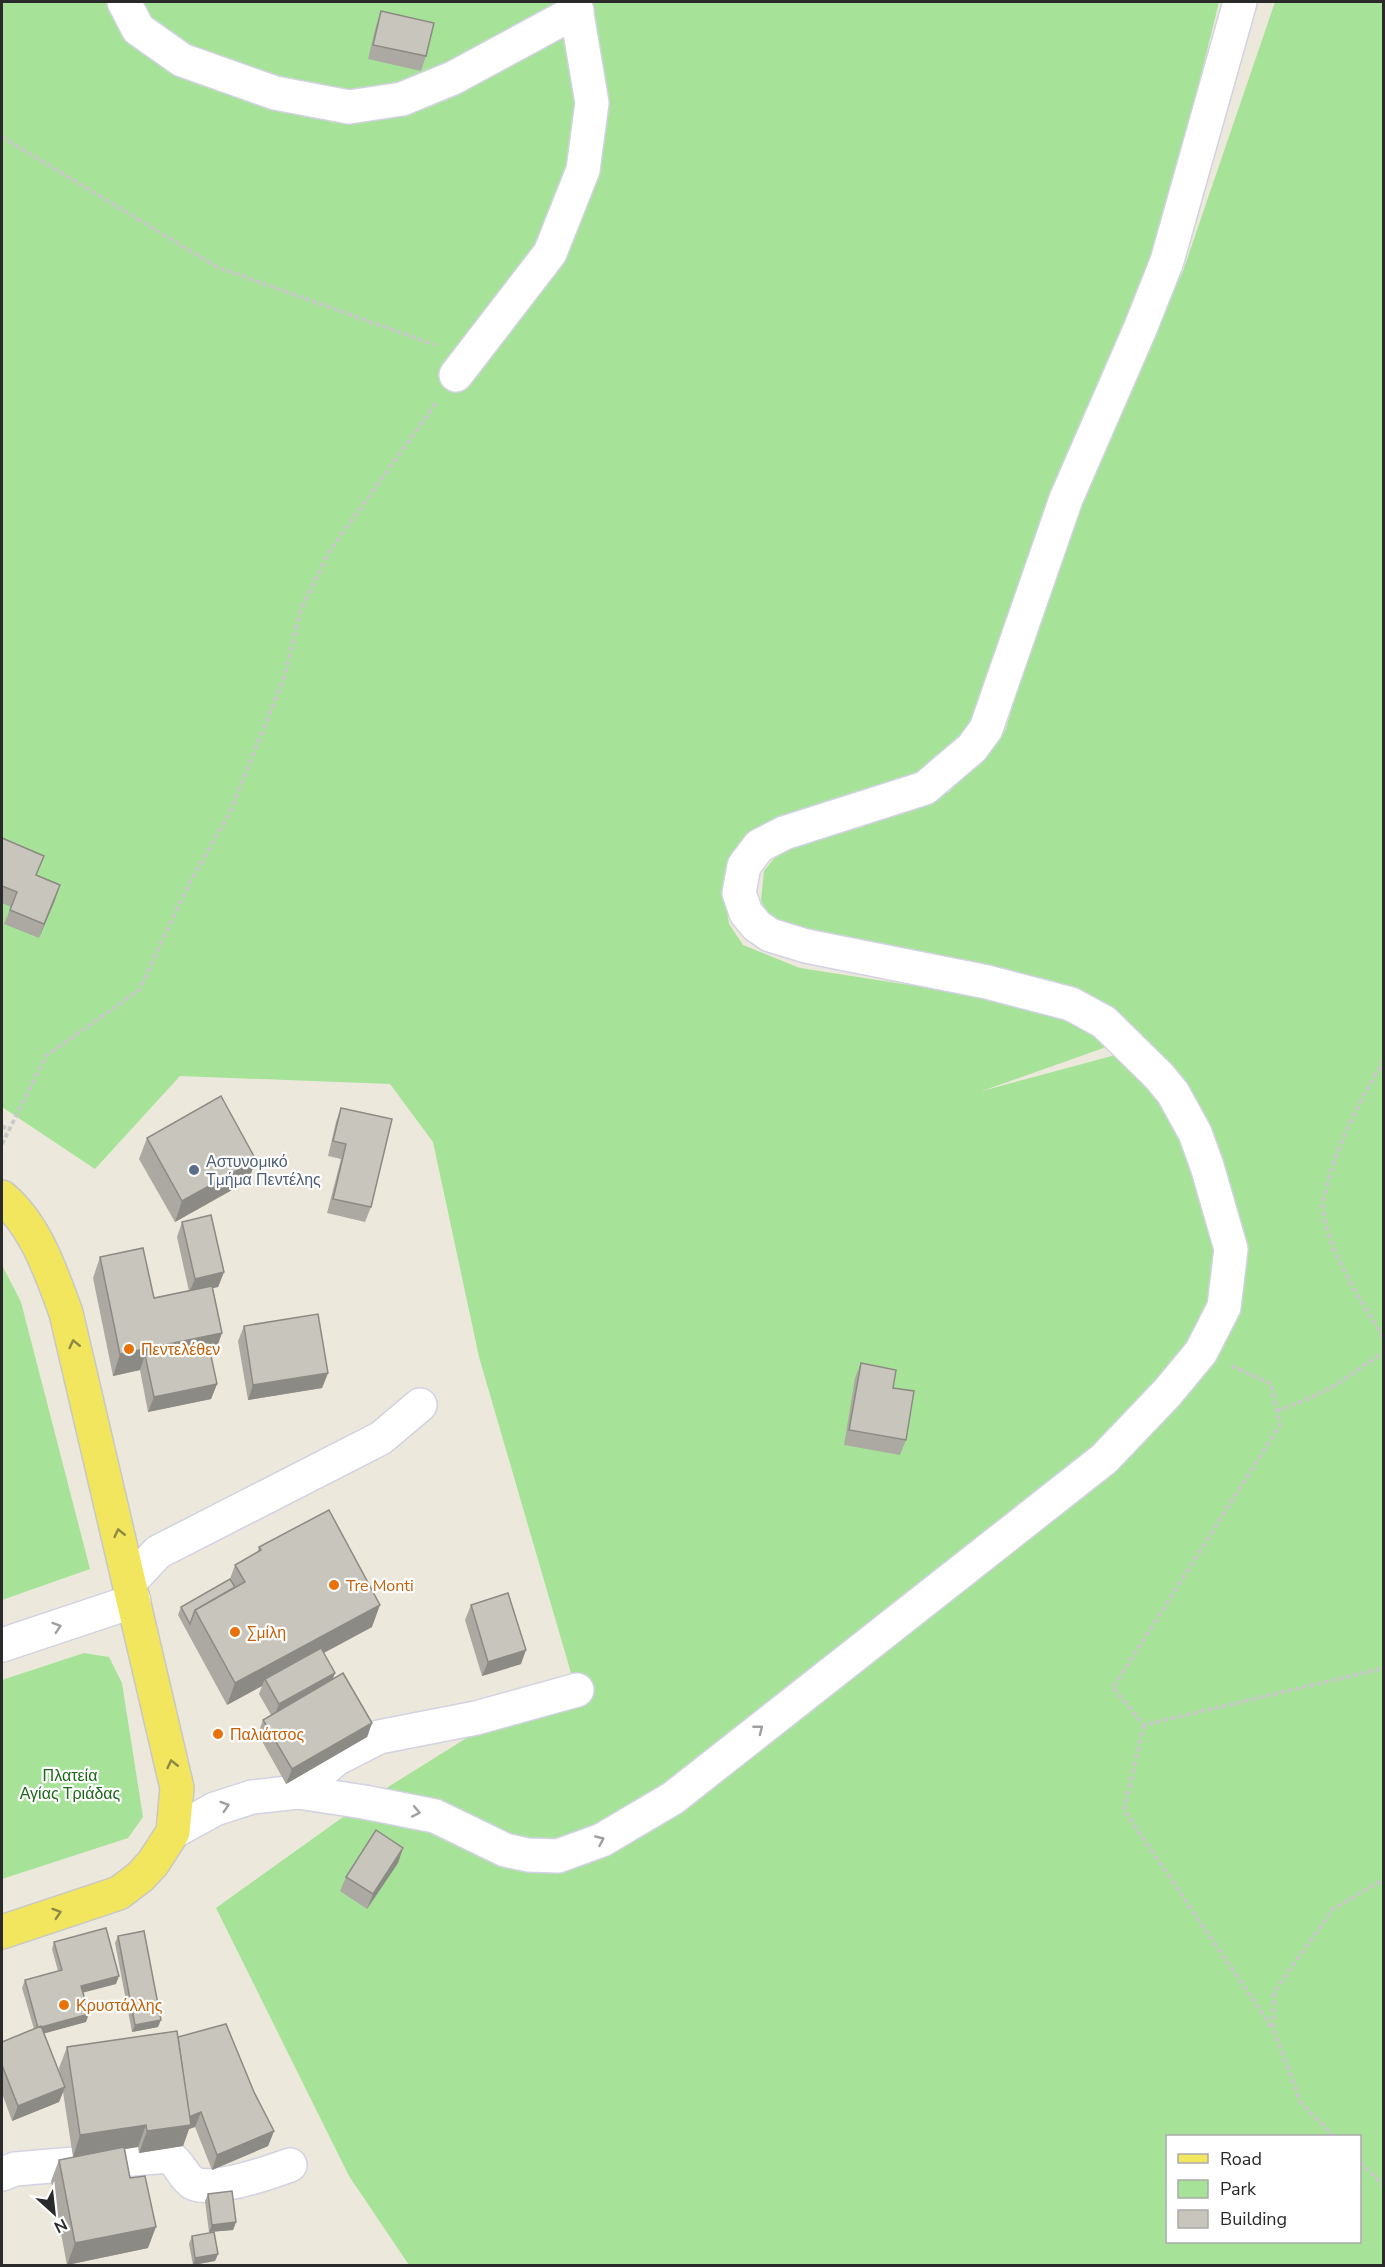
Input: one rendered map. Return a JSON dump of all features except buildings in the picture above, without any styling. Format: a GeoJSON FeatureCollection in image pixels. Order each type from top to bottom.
{"type":"FeatureCollection","features":[{"type":"Feature","properties":{"kind":"main road"},"geometry":{"type":"LineString","coordinates":[[2,1197],[11,1205],[46,1258],[66,1313],[177,1788],[172,1832],[153,1863],[140,1877],[119,1893],[2,1932]]}},
{"type":"Feature","properties":{"kind":"street"},"geometry":{"type":"LineString","coordinates":[[124,2],[138,29],[182,60],[275,93],[349,107],[402,99],[453,78],[576,6],[592,103],[582,170],[550,253],[463,366]]}},
{"type":"Feature","properties":{"kind":"street"},"geometry":{"type":"LineString","coordinates":[[172,1832],[215,1809],[252,1797],[298,1792],[435,1816],[505,1850],[528,1855],[558,1856],[602,1840],[673,1798],[1104,1459],[1167,1394],[1201,1352],[1224,1307],[1231,1249],[1195,1133],[1173,1093],[1159,1076],[1104,1022],[1071,1004],[987,982],[806,946],[770,935],[757,926],[746,913],[739,893],[744,866],[759,846],[784,833],[925,788],[972,748],[986,729],[1066,499],[1167,261],[1240,2]]}},
{"type":"Feature","properties":{"kind":"street"},"geometry":{"type":"LineString","coordinates":[[2,1645],[132,1591],[158,1552],[381,1438],[420,1406]]}},
{"type":"Feature","properties":{"kind":"street"},"geometry":{"type":"LineString","coordinates":[[298,1792],[336,1759],[379,1737],[476,1718],[577,1690]]}},
{"type":"Feature","properties":{"kind":"street"},"geometry":{"type":"LineString","coordinates":[[2,2174],[15,2169],[168,2156],[178,2162],[184,2174],[194,2184],[211,2186],[254,2177],[290,2165]]}},
{"type":"Feature","properties":{"kind":"path"},"geometry":{"type":"LineString","coordinates":[[2,137],[217,267],[463,366],[329,552],[301,609],[284,678],[230,814],[189,884],[139,990],[46,1056],[2,1144]]}},
{"type":"Feature","properties":{"kind":"path"},"geometry":{"type":"LineString","coordinates":[[1383,1060],[1355,1108],[1330,1173],[1322,1205],[1328,1234],[1347,1275],[1383,1339]]}},
{"type":"Feature","properties":{"kind":"path"},"geometry":{"type":"LineString","coordinates":[[2,1126],[9,1130]]}},
{"type":"Feature","properties":{"kind":"path"},"geometry":{"type":"LineString","coordinates":[[1144,1725],[1113,1688],[1280,1425],[1271,1384],[1201,1352]]}},
{"type":"Feature","properties":{"kind":"path"},"geometry":{"type":"LineString","coordinates":[[1277,1411],[1334,1386],[1383,1352]]}},
{"type":"Feature","properties":{"kind":"path"},"geometry":{"type":"LineString","coordinates":[[1144,1725],[1383,1668]]}},
{"type":"Feature","properties":{"kind":"path"},"geometry":{"type":"LineString","coordinates":[[1144,1725],[1124,1810],[1273,2029],[1301,2103],[1333,2135]]}},
{"type":"Feature","properties":{"kind":"path"},"geometry":{"type":"LineString","coordinates":[[1273,2029],[1274,1992],[1333,1909],[1383,1879]]}},
{"type":"Feature","properties":{"kind":"path"},"geometry":{"type":"LineString","coordinates":[[1361,2164],[1383,2186]]}},
{"type":"Feature","properties":{"kind":"green space"},"geometry":{"type":"Polygon","coordinates":[[[2,2],[1219,2],[1155,261],[1049,502],[981,721],[930,776],[775,822],[744,843],[733,864],[724,894],[729,924],[743,945],[800,968],[981,996],[1065,1012],[1112,1045],[982,1091],[1149,1046],[1098,1007],[1018,982],[841,942],[798,936],[770,922],[761,900],[764,871],[780,851],[802,836],[949,792],[1005,731],[1074,511],[1183,271],[1275,2],[1383,2],[1383,2265],[409,2265],[349,2176],[216,1908],[364,1802],[571,1673],[479,1357],[433,1142],[390,1084],[180,1076],[95,1169],[2,1107],[2,2]]]}},
{"type":"Feature","properties":{"kind":"green space"},"geometry":{"type":"Polygon","coordinates":[[[2,1265],[21,1302],[90,1569],[2,1600],[2,1265]]]}},
{"type":"Feature","properties":{"kind":"green space","name":"Πλατεία Αγίας Τριάδας"},"geometry":{"type":"Polygon","coordinates":[[[84,1653],[109,1657],[122,1683],[143,1817],[128,1838],[2,1879],[2,1680],[84,1653]]]}},
{"type":"Feature","properties":{"kind":"place","name":"Αστυνομικό Τμήμα Πεντέλης"},"geometry":{"type":"Point","coordinates":[194,1170]}},
{"type":"Feature","properties":{"kind":"place","name":"Πεντελέθεν"},"geometry":{"type":"Point","coordinates":[129,1349]}},
{"type":"Feature","properties":{"kind":"place","name":"Tre Monti"},"geometry":{"type":"Point","coordinates":[334,1585]}},
{"type":"Feature","properties":{"kind":"place","name":"Σμίλη"},"geometry":{"type":"Point","coordinates":[235,1632]}},
{"type":"Feature","properties":{"kind":"place","name":"Παλιάτσος"},"geometry":{"type":"Point","coordinates":[218,1734]}},
{"type":"Feature","properties":{"kind":"place","name":"Κρυστάλλης"},"geometry":{"type":"Point","coordinates":[64,2005]}}]}
